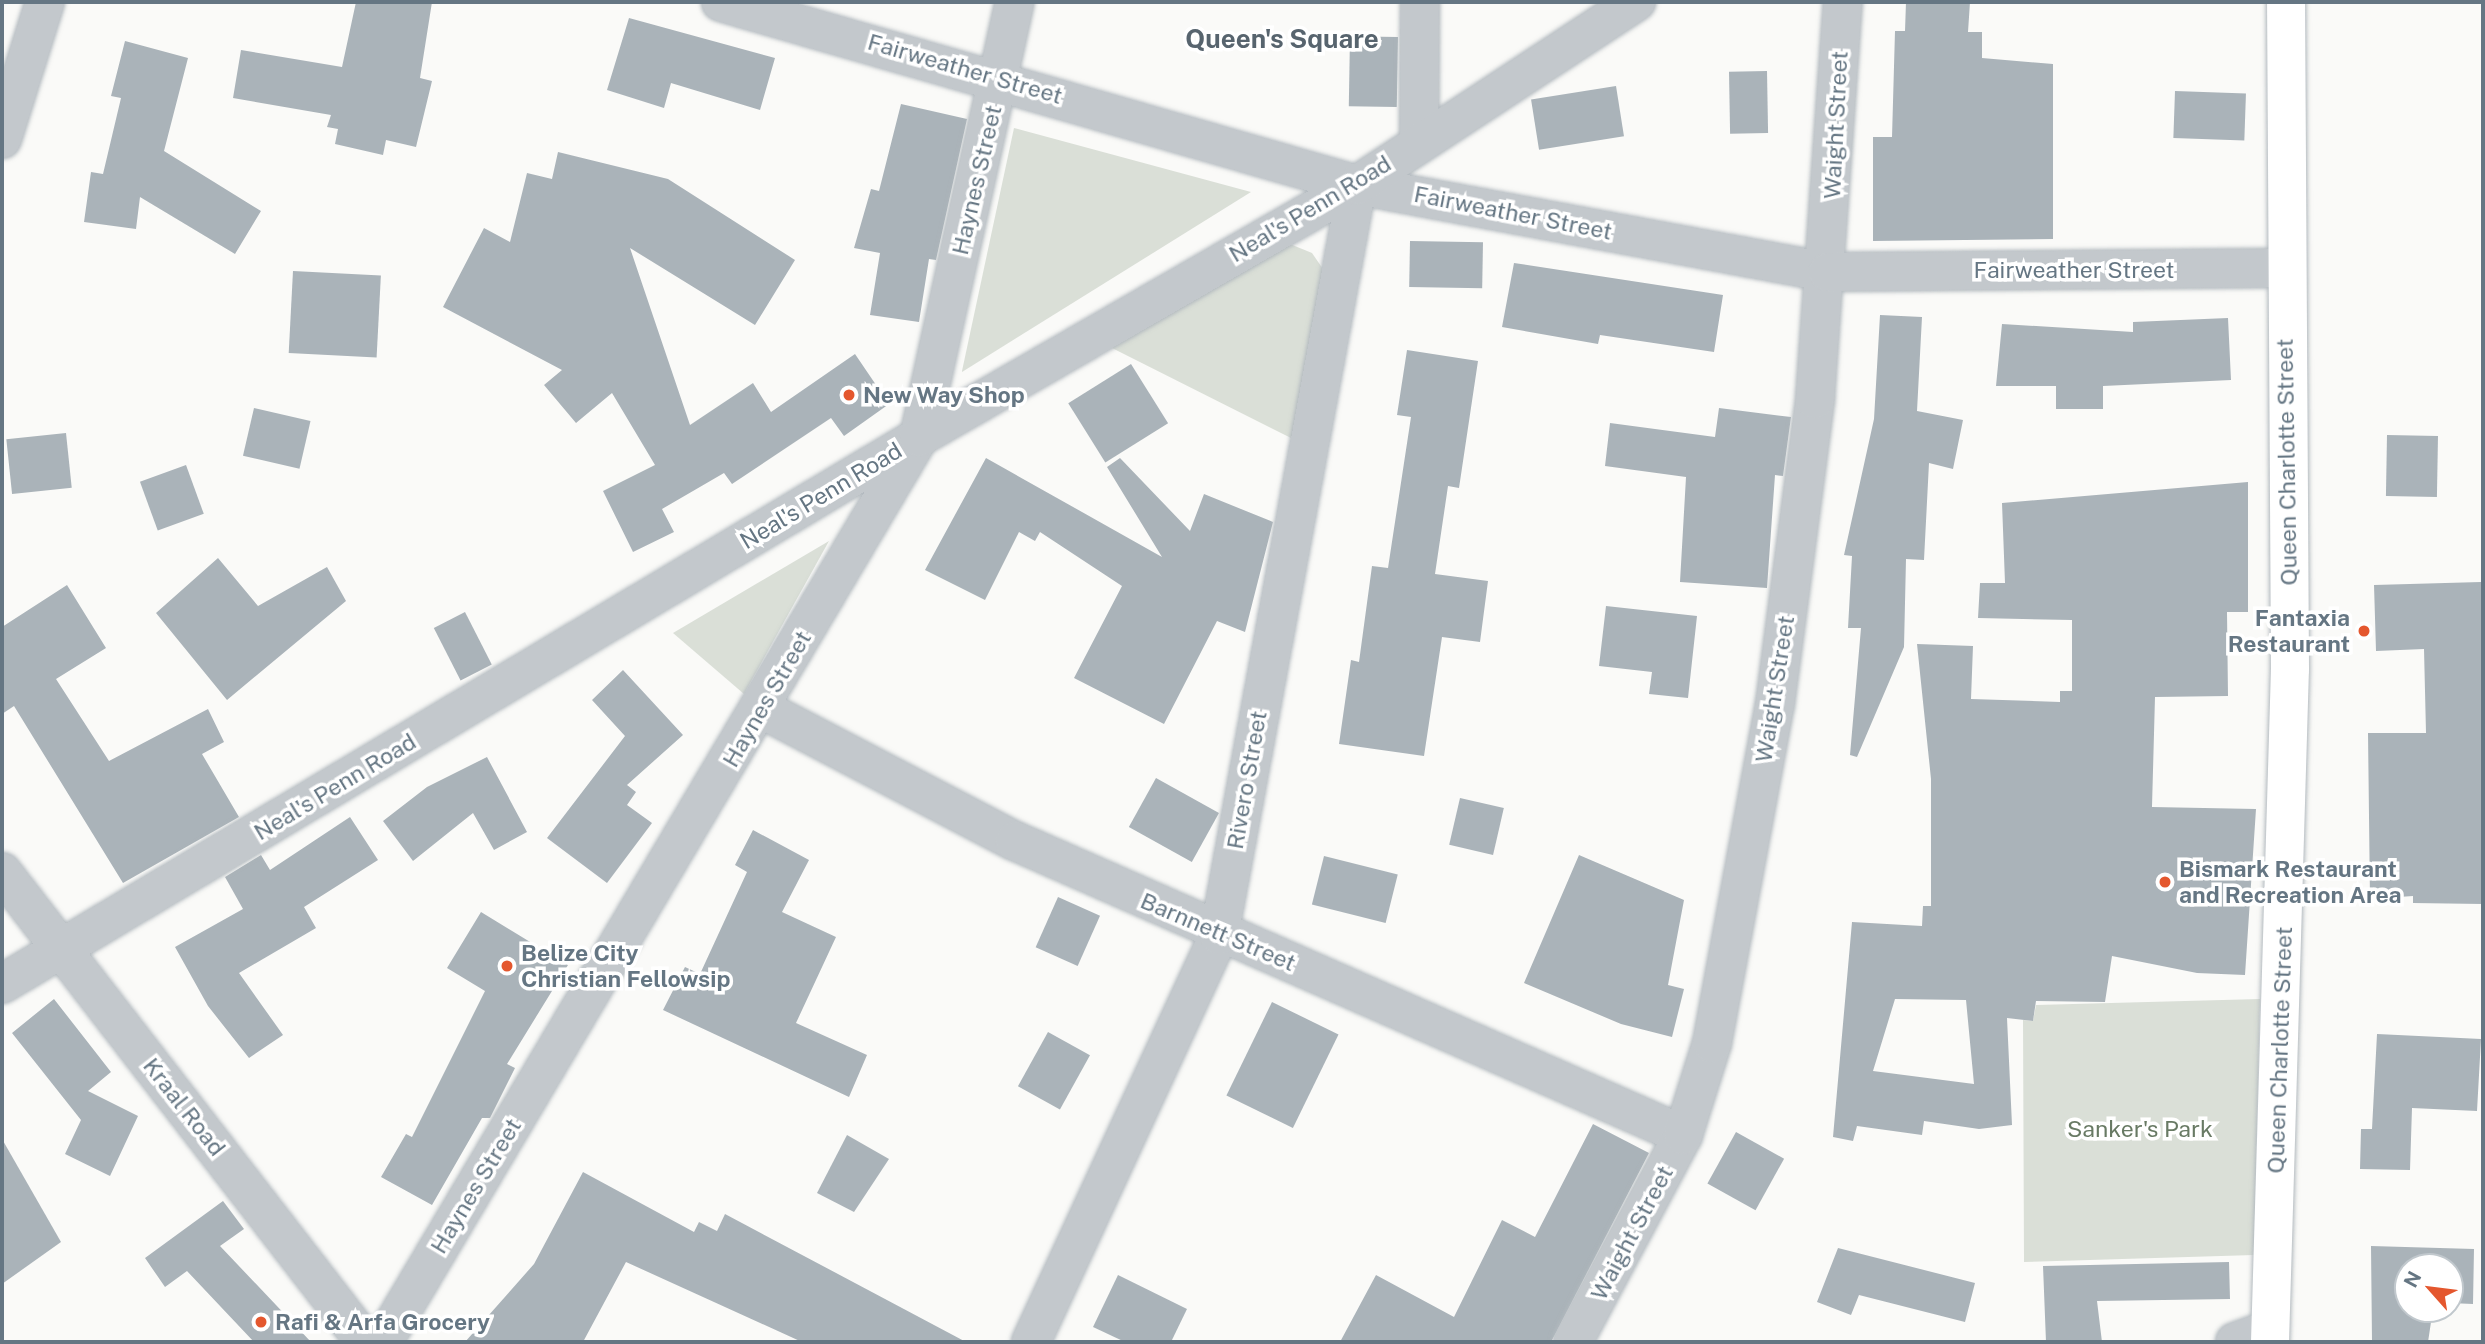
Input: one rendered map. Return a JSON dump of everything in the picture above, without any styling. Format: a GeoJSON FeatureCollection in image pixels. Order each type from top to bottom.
{"type":"FeatureCollection","features":[{"type":"Feature","properties":{"kind":"main road","name":"Queen Charlotte Street"},"geometry":{"type":"LineString","coordinates":[[2270,1336],[2290,682],[2285,268],[2286,2]]}},
{"type":"Feature","properties":{"kind":"street"},"geometry":{"type":"LineString","coordinates":[[2,139],[45,2]]}},
{"type":"Feature","properties":{"kind":"street","name":"Fairweather Street"},"geometry":{"type":"LineString","coordinates":[[721,2],[1000,78],[1357,185],[1828,272],[2285,268]]}},
{"type":"Feature","properties":{"kind":"street","name":"Haynes Street"},"geometry":{"type":"LineString","coordinates":[[383,1342],[762,709],[919,437],[1015,2]]}},
{"type":"Feature","properties":{"kind":"street"},"geometry":{"type":"LineString","coordinates":[[1419,140],[1420,2]]}},
{"type":"Feature","properties":{"kind":"street","name":"Neal's Penn Road"},"geometry":{"type":"LineString","coordinates":[[2,984],[919,437],[1357,185],[1419,140],[1636,2]]}},
{"type":"Feature","properties":{"kind":"street","name":"Waight Street"},"geometry":{"type":"LineString","coordinates":[[1573,1342],[1682,1135],[1712,1043],[1775,704],[1828,272],[1843,2]]}},
{"type":"Feature","properties":{"kind":"street","name":"Rivero Street"},"geometry":{"type":"LineString","coordinates":[[1031,1342],[1219,935],[1357,185]]}},
{"type":"Feature","properties":{"kind":"street","name":"Barnnett Street"},"geometry":{"type":"LineString","coordinates":[[762,709],[1015,841],[1219,935],[1682,1135]]}},
{"type":"Feature","properties":{"kind":"street","name":"Kraal Road"},"geometry":{"type":"LineString","coordinates":[[2,872],[365,1342]]}},
{"type":"Feature","properties":{"kind":"street"},"geometry":{"type":"LineString","coordinates":[[2235,1342],[2270,1336]]}},
{"type":"Feature","properties":{"kind":"green space"},"geometry":{"type":"Polygon","coordinates":[[[1014,128],[1251,192],[962,372],[962,371],[1014,128]]]}},
{"type":"Feature","properties":{"kind":"green space"},"geometry":{"type":"Polygon","coordinates":[[[1290,244],[1312,253],[1323,269],[1293,439],[1112,348],[1290,244]]]}},
{"type":"Feature","properties":{"kind":"green space"},"geometry":{"type":"Polygon","coordinates":[[[829,541],[744,694],[673,633],[829,541]]]}},
{"type":"Feature","properties":{"kind":"green space","name":"Sanker's Park"},"geometry":{"type":"Polygon","coordinates":[[[2260,999],[2254,1255],[2024,1262],[2023,1020],[2033,1021],[2036,1005],[2260,999]]]}},
{"type":"Feature","properties":{"kind":"building"},"geometry":{"type":"Polygon","coordinates":[[[356,2],[432,2],[420,78],[432,81],[416,147],[386,140],[383,155],[335,144],[338,129],[327,127],[331,115],[233,98],[241,50],[342,67],[356,2]]]}},
{"type":"Feature","properties":{"kind":"building"},"geometry":{"type":"Polygon","coordinates":[[[1906,2],[1970,2],[1968,32],[1982,32],[1982,58],[2053,64],[2053,239],[1873,241],[1873,137],[1892,137],[1895,31],[1905,31],[1906,2]]]}},
{"type":"Feature","properties":{"kind":"building"},"geometry":{"type":"Polygon","coordinates":[[[629,18],[775,58],[760,110],[671,83],[664,108],[607,90],[629,18]]]}},
{"type":"Feature","properties":{"kind":"building"},"geometry":{"type":"Polygon","coordinates":[[[1350,36],[1398,37],[1397,107],[1349,106],[1350,36]]]}},
{"type":"Feature","properties":{"kind":"building"},"geometry":{"type":"Polygon","coordinates":[[[125,41],[188,58],[164,151],[261,211],[235,254],[140,197],[136,229],[84,222],[91,172],[103,174],[121,98],[111,96],[125,41]]]}},
{"type":"Feature","properties":{"kind":"building"},"geometry":{"type":"Polygon","coordinates":[[[1767,71],[1768,133],[1730,134],[1729,72],[1767,71]]]}},
{"type":"Feature","properties":{"kind":"building"},"geometry":{"type":"Polygon","coordinates":[[[1616,86],[1624,136],[1539,150],[1531,99],[1616,86]]]}},
{"type":"Feature","properties":{"kind":"building"},"geometry":{"type":"Polygon","coordinates":[[[2175,91],[2246,93],[2244,140],[2173,138],[2175,91]]]}},
{"type":"Feature","properties":{"kind":"building"},"geometry":{"type":"Polygon","coordinates":[[[901,104],[967,119],[936,260],[929,259],[919,322],[870,315],[880,253],[854,248],[871,189],[879,191],[901,104]]]}},
{"type":"Feature","properties":{"kind":"building"},"geometry":{"type":"Polygon","coordinates":[[[558,152],[668,179],[795,260],[755,325],[630,248],[690,425],[753,383],[771,412],[855,354],[889,404],[844,436],[831,418],[732,484],[724,473],[662,509],[674,532],[633,552],[603,491],[655,465],[612,393],[576,423],[544,385],[562,370],[443,307],[484,228],[510,242],[527,173],[552,179],[558,152]]]}},
{"type":"Feature","properties":{"kind":"building"},"geometry":{"type":"Polygon","coordinates":[[[1410,241],[1483,242],[1482,288],[1409,287],[1410,241]]]}},
{"type":"Feature","properties":{"kind":"building"},"geometry":{"type":"Polygon","coordinates":[[[1514,263],[1723,295],[1714,352],[1600,335],[1598,344],[1502,327],[1514,263]]]}},
{"type":"Feature","properties":{"kind":"building"},"geometry":{"type":"Polygon","coordinates":[[[293,271],[381,276],[377,357],[289,353],[293,271]]]}},
{"type":"Feature","properties":{"kind":"building"},"geometry":{"type":"Polygon","coordinates":[[[1880,315],[1922,317],[1917,411],[1963,420],[1953,469],[1929,463],[1924,560],[1906,559],[1904,647],[1857,757],[1850,755],[1861,628],[1848,628],[1852,556],[1844,555],[1874,419],[1880,315]]]}},
{"type":"Feature","properties":{"kind":"building"},"geometry":{"type":"Polygon","coordinates":[[[2228,318],[2231,380],[2103,386],[2103,409],[2056,409],[2056,386],[1996,386],[2002,324],[2133,332],[2133,322],[2228,318]]]}},
{"type":"Feature","properties":{"kind":"building"},"geometry":{"type":"Polygon","coordinates":[[[1407,350],[1478,361],[1459,488],[1448,486],[1435,574],[1488,581],[1480,642],[1442,637],[1424,756],[1339,744],[1351,660],[1359,662],[1372,566],[1388,568],[1411,417],[1397,415],[1407,350]]]}},
{"type":"Feature","properties":{"kind":"building"},"geometry":{"type":"Polygon","coordinates":[[[1131,364],[1168,423],[1105,463],[1068,403],[1131,364]]]}},
{"type":"Feature","properties":{"kind":"building"},"geometry":{"type":"Polygon","coordinates":[[[254,408],[311,421],[299,469],[243,456],[254,408]]]}},
{"type":"Feature","properties":{"kind":"building"},"geometry":{"type":"Polygon","coordinates":[[[1719,408],[1791,417],[1783,476],[1775,475],[1767,588],[1680,582],[1686,477],[1605,466],[1610,423],[1715,437],[1719,408]]]}},
{"type":"Feature","properties":{"kind":"building"},"geometry":{"type":"Polygon","coordinates":[[[66,433],[72,488],[12,494],[6,439],[66,433]]]}},
{"type":"Feature","properties":{"kind":"building"},"geometry":{"type":"Polygon","coordinates":[[[2387,435],[2438,436],[2437,497],[2386,496],[2387,435]]]}},
{"type":"Feature","properties":{"kind":"building"},"geometry":{"type":"Polygon","coordinates":[[[986,458],[1162,557],[1107,467],[1120,458],[1190,531],[1204,494],[1273,522],[1245,632],[1217,621],[1164,724],[1074,678],[1122,586],[1040,532],[1035,541],[1019,532],[985,600],[925,570],[986,458]]]}},
{"type":"Feature","properties":{"kind":"building"},"geometry":{"type":"Polygon","coordinates":[[[186,465],[204,514],[158,531],[140,482],[186,465]]]}},
{"type":"Feature","properties":{"kind":"building"},"geometry":{"type":"Polygon","coordinates":[[[2248,482],[2248,612],[2227,612],[2228,696],[2155,697],[2152,807],[2256,809],[2245,975],[2197,973],[2112,956],[2105,1002],[2036,1001],[2033,1021],[2007,1018],[2012,1125],[1979,1129],[1924,1121],[1922,1135],[1857,1126],[1853,1141],[1833,1137],[1852,922],[1922,926],[1923,906],[1931,906],[1931,779],[1917,644],[1973,646],[1971,699],[2060,702],[2060,691],[2072,691],[2072,620],[1978,618],[1980,583],[2005,583],[2002,503],[2248,482]],[[1895,999],[1873,1071],[1974,1084],[1966,1000],[1895,999]]]}},
{"type":"Feature","properties":{"kind":"building"},"geometry":{"type":"Polygon","coordinates":[[[218,558],[258,606],[327,567],[346,601],[227,700],[156,613],[218,558]]]}},
{"type":"Feature","properties":{"kind":"building"},"geometry":{"type":"Polygon","coordinates":[[[2481,582],[2483,904],[2413,903],[2413,896],[2370,899],[2368,733],[2426,733],[2424,649],[2376,651],[2374,585],[2481,582]]]}},
{"type":"Feature","properties":{"kind":"building"},"geometry":{"type":"Polygon","coordinates":[[[67,585],[106,648],[56,679],[109,761],[208,709],[224,742],[202,754],[239,817],[123,883],[14,706],[2,714],[2,627],[67,585]]]}},
{"type":"Feature","properties":{"kind":"building"},"geometry":{"type":"Polygon","coordinates":[[[1606,606],[1697,616],[1688,698],[1649,694],[1652,672],[1599,666],[1606,606]]]}},
{"type":"Feature","properties":{"kind":"building"},"geometry":{"type":"Polygon","coordinates":[[[465,612],[492,665],[461,680],[434,628],[465,612]]]}},
{"type":"Feature","properties":{"kind":"building"},"geometry":{"type":"Polygon","coordinates":[[[623,670],[683,735],[627,785],[636,792],[627,805],[652,823],[607,883],[547,838],[625,736],[592,700],[623,670]]]}},
{"type":"Feature","properties":{"kind":"building"},"geometry":{"type":"Polygon","coordinates":[[[487,757],[527,832],[494,850],[473,813],[413,861],[383,821],[427,787],[487,757]]]}},
{"type":"Feature","properties":{"kind":"building"},"geometry":{"type":"Polygon","coordinates":[[[1156,778],[1219,813],[1192,862],[1129,827],[1156,778]]]}},
{"type":"Feature","properties":{"kind":"building"},"geometry":{"type":"Polygon","coordinates":[[[1460,798],[1504,808],[1493,855],[1449,845],[1460,798]]]}},
{"type":"Feature","properties":{"kind":"building"},"geometry":{"type":"Polygon","coordinates":[[[350,817],[378,860],[304,907],[316,928],[239,973],[283,1035],[249,1058],[208,1006],[175,947],[243,909],[225,877],[261,855],[270,870],[350,817]]]}},
{"type":"Feature","properties":{"kind":"building"},"geometry":{"type":"Polygon","coordinates":[[[753,830],[809,860],[782,912],[836,937],[796,1023],[867,1055],[849,1097],[663,1010],[685,967],[700,974],[747,872],[735,865],[753,830]]]}},
{"type":"Feature","properties":{"kind":"building"},"geometry":{"type":"Polygon","coordinates":[[[1579,855],[1684,900],[1668,985],[1684,989],[1672,1037],[1621,1024],[1524,983],[1579,855]]]}},
{"type":"Feature","properties":{"kind":"building"},"geometry":{"type":"Polygon","coordinates":[[[1324,856],[1398,874],[1386,923],[1312,905],[1324,856]]]}},
{"type":"Feature","properties":{"kind":"building"},"geometry":{"type":"Polygon","coordinates":[[[1058,897],[1100,916],[1078,966],[1036,947],[1058,897]]]}},
{"type":"Feature","properties":{"kind":"building"},"geometry":{"type":"Polygon","coordinates":[[[481,912],[568,965],[507,1064],[515,1068],[490,1118],[482,1118],[432,1205],[381,1177],[406,1134],[412,1137],[485,991],[447,968],[481,912]]]}},
{"type":"Feature","properties":{"kind":"building"},"geometry":{"type":"Polygon","coordinates":[[[54,999],[111,1072],[88,1091],[138,1116],[110,1176],[65,1154],[81,1120],[12,1033],[54,999]]]}},
{"type":"Feature","properties":{"kind":"building"},"geometry":{"type":"Polygon","coordinates":[[[1272,1002],[1339,1034],[1293,1128],[1226,1095],[1272,1002]]]}},
{"type":"Feature","properties":{"kind":"building"},"geometry":{"type":"Polygon","coordinates":[[[1048,1032],[1090,1055],[1060,1109],[1018,1086],[1048,1032]]]}},
{"type":"Feature","properties":{"kind":"building"},"geometry":{"type":"Polygon","coordinates":[[[2377,1034],[2481,1039],[2477,1111],[2412,1108],[2410,1170],[2360,1169],[2361,1129],[2372,1129],[2377,1034]]]}},
{"type":"Feature","properties":{"kind":"building"},"geometry":{"type":"Polygon","coordinates":[[[1593,1124],[1649,1153],[1551,1342],[1340,1342],[1376,1275],[1454,1317],[1502,1220],[1535,1237],[1593,1124]]]}},
{"type":"Feature","properties":{"kind":"building"},"geometry":{"type":"Polygon","coordinates":[[[1736,1132],[1784,1159],[1756,1210],[1707,1184],[1736,1132]]]}},
{"type":"Feature","properties":{"kind":"building"},"geometry":{"type":"Polygon","coordinates":[[[847,1135],[889,1159],[854,1212],[817,1193],[847,1135]]]}},
{"type":"Feature","properties":{"kind":"building"},"geometry":{"type":"Polygon","coordinates":[[[2,1139],[61,1242],[2,1284],[2,1139]]]}},
{"type":"Feature","properties":{"kind":"building"},"geometry":{"type":"Polygon","coordinates":[[[583,1172],[694,1232],[699,1222],[717,1231],[725,1214],[966,1342],[802,1342],[626,1262],[583,1342],[465,1342],[534,1264],[583,1172]]]}},
{"type":"Feature","properties":{"kind":"building"},"geometry":{"type":"Polygon","coordinates":[[[223,1201],[244,1229],[220,1246],[311,1342],[254,1342],[187,1271],[165,1287],[145,1258],[223,1201]]]}},
{"type":"Feature","properties":{"kind":"building"},"geometry":{"type":"Polygon","coordinates":[[[2371,1246],[2474,1249],[2473,1304],[2464,1304],[2464,1253],[2394,1253],[2394,1323],[2431,1323],[2428,1342],[2372,1342],[2371,1246]]]}},
{"type":"Feature","properties":{"kind":"building"},"geometry":{"type":"Polygon","coordinates":[[[1838,1248],[1975,1283],[1965,1322],[1859,1295],[1851,1315],[1817,1302],[1838,1248]]]}},
{"type":"Feature","properties":{"kind":"building"},"geometry":{"type":"Polygon","coordinates":[[[2229,1262],[2230,1299],[2097,1301],[2102,1342],[2046,1342],[2043,1266],[2229,1262]]]}},
{"type":"Feature","properties":{"kind":"building"},"geometry":{"type":"Polygon","coordinates":[[[1118,1275],[1187,1309],[1171,1342],[1125,1342],[1093,1327],[1118,1275]]]}},
{"type":"Feature","properties":{"kind":"place","name":"New Way Shop"},"geometry":{"type":"Point","coordinates":[849,395]}},
{"type":"Feature","properties":{"kind":"place","name":"Fantaxia Restaurant"},"geometry":{"type":"Point","coordinates":[2364,631]}},
{"type":"Feature","properties":{"kind":"place","name":"Bismark Restaurant and Recreation Area"},"geometry":{"type":"Point","coordinates":[2165,882]}},
{"type":"Feature","properties":{"kind":"place","name":"Belize City Christian Fellowsip"},"geometry":{"type":"Point","coordinates":[507,966]}},
{"type":"Feature","properties":{"kind":"place","name":"Rafi & Arfa Grocery"},"geometry":{"type":"Point","coordinates":[261,1322]}},
{"type":"Feature","properties":{"kind":"district","name":"Queen's Square"},"geometry":{"type":"Point","coordinates":[1282,39]}}]}
